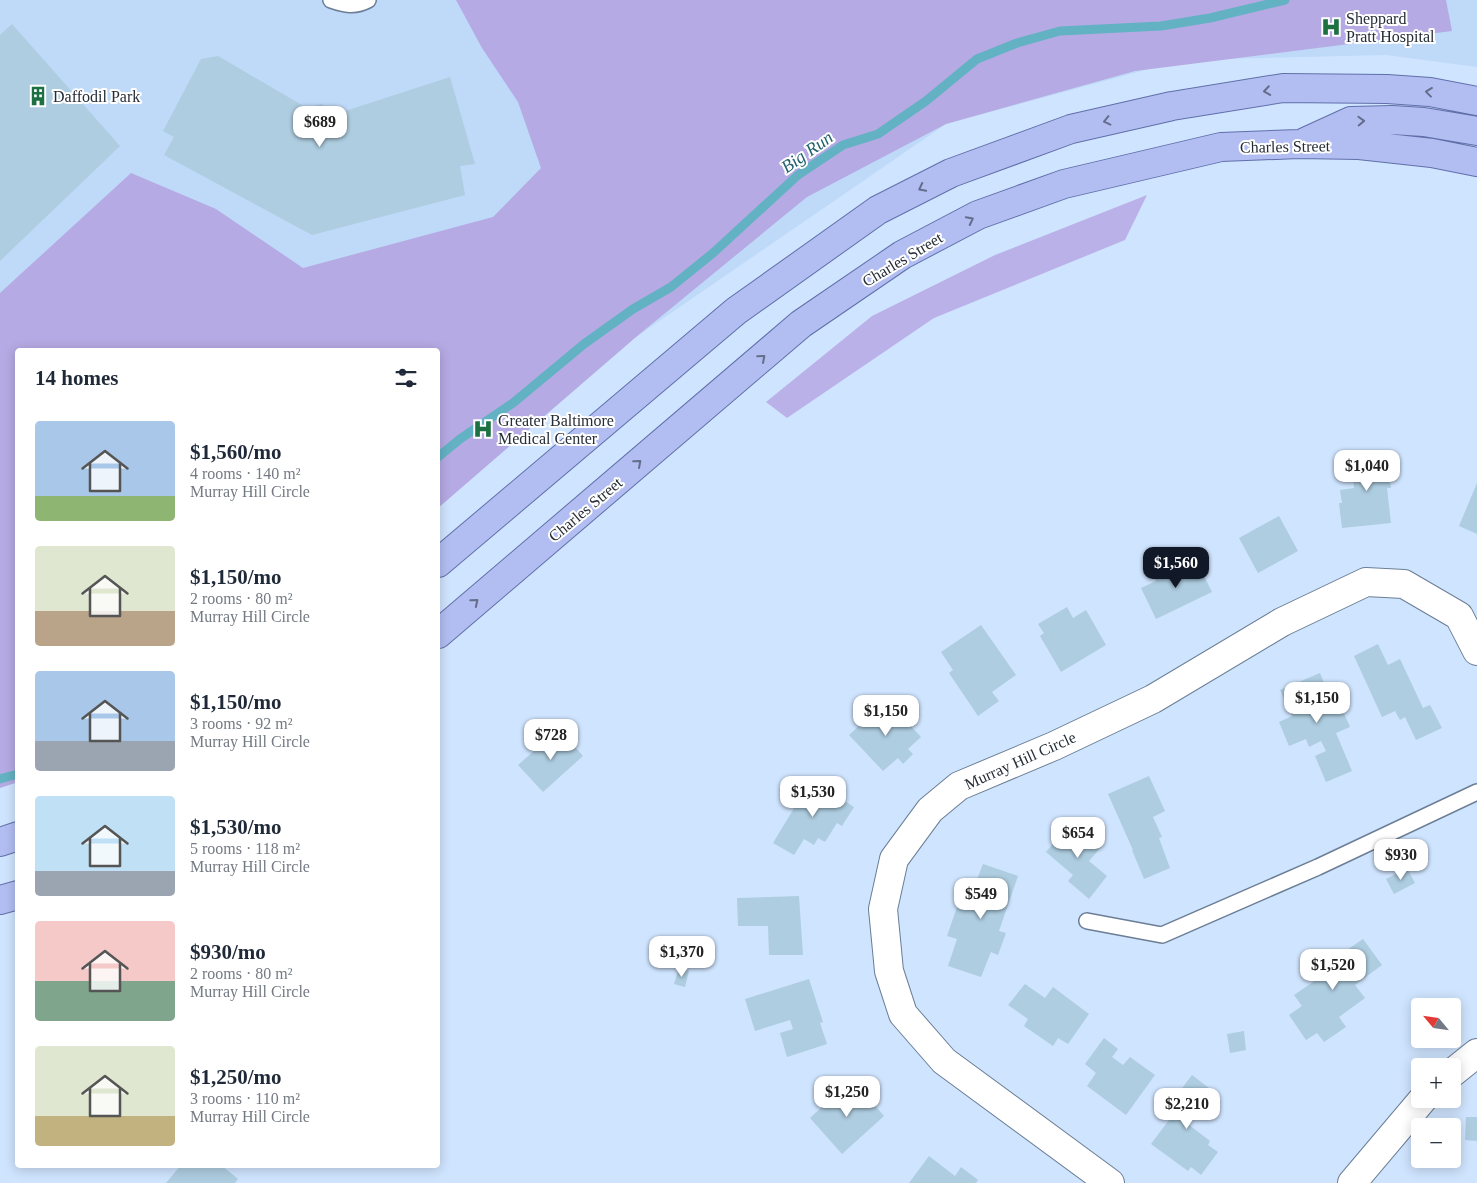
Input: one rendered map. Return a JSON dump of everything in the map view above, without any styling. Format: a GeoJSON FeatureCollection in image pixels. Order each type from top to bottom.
{"type":"FeatureCollection","features":[{"type":"Feature","properties":{"kind":"main road"},"geometry":{"type":"LineString","coordinates":[[440,561],[736,311],[878,210],[951,173],[1072,129],[1172,106],[1283,88],[1387,88],[1430,92],[1477,101]]}},
{"type":"Feature","properties":{"kind":"main road"},"geometry":{"type":"LineString","coordinates":[[1300,144],[1351,121],[1392,120],[1424,122],[1477,131]]}},
{"type":"Feature","properties":{"kind":"main road","name":"Charles Street"},"geometry":{"type":"LineString","coordinates":[[440,632],[801,324],[902,255],[978,216],[1064,184],[1221,147],[1300,144],[1359,145],[1432,152],[1477,162]]}},
{"type":"Feature","properties":{"kind":"main road"},"geometry":{"type":"LineString","coordinates":[[0,842],[15,837]]}},
{"type":"Feature","properties":{"kind":"main road"},"geometry":{"type":"LineString","coordinates":[[0,900],[15,896]]}},
{"type":"Feature","properties":{"kind":"street","name":"Murray Hill Circle"},"geometry":{"type":"LineString","coordinates":[[1110,1183],[944,1061],[903,1014],[888,971],[882,909],[894,859],[930,810],[960,786],[1054,746],[1153,699],[1282,622],[1366,582],[1404,584],[1459,616],[1477,651]]}},
{"type":"Feature","properties":{"kind":"street"},"geometry":{"type":"LineString","coordinates":[[1461,1066],[1477,1054]]}},
{"type":"Feature","properties":{"kind":"street"},"geometry":{"type":"LineString","coordinates":[[1352,1183],[1415,1108]]}},
{"type":"Feature","properties":{"kind":"lane"},"geometry":{"type":"LineString","coordinates":[[331,0],[347,6],[368,0]]}},
{"type":"Feature","properties":{"kind":"lane"},"geometry":{"type":"LineString","coordinates":[[1087,920],[1162,935],[1318,867],[1477,792]]}},
{"type":"Feature","properties":{"kind":"shaded area","name":"Greater Baltimore Medical Center"},"geometry":{"type":"Polygon","coordinates":[[[0,0],[1477,0],[1477,67],[1386,55],[1182,60],[946,124],[636,337],[440,506],[440,348],[15,348],[15,783],[0,788],[0,0]]]}},
{"type":"Feature","properties":{"kind":"shaded area","name":"Greater Baltimore Medical Center"},"geometry":{"type":"Polygon","coordinates":[[[456,0],[1446,0],[1452,31],[1135,71],[946,124],[807,197],[636,337],[440,506],[440,348],[15,348],[15,783],[0,788],[0,293],[131,173],[216,209],[303,268],[493,217],[541,168],[518,102],[482,48],[456,0]]]}},
{"type":"Feature","properties":{"kind":"shaded area"},"geometry":{"type":"Polygon","coordinates":[[[1147,195],[1125,240],[934,318],[787,418],[766,402],[872,316],[995,255],[1147,195]]]}},
{"type":"Feature","properties":{"kind":"building","name":"Daffodil Park"},"geometry":{"type":"Polygon","coordinates":[[[12,24],[120,146],[0,261],[0,35],[12,24]]]}},
{"type":"Feature","properties":{"kind":"building"},"geometry":{"type":"Polygon","coordinates":[[[218,56],[307,108],[321,104],[339,113],[450,77],[475,164],[460,166],[465,195],[312,235],[164,155],[174,137],[163,131],[201,59],[218,56]]]}},
{"type":"Feature","properties":{"kind":"building"},"geometry":{"type":"Polygon","coordinates":[[[1387,452],[1391,488],[1387,488],[1391,523],[1342,528],[1339,503],[1342,503],[1340,490],[1354,488],[1351,456],[1387,452]]]}},
{"type":"Feature","properties":{"kind":"building"},"geometry":{"type":"Polygon","coordinates":[[[1477,483],[1477,534],[1459,526],[1477,483]]]}},
{"type":"Feature","properties":{"kind":"building"},"geometry":{"type":"Polygon","coordinates":[[[1279,516],[1298,551],[1258,573],[1239,538],[1279,516]]]}},
{"type":"Feature","properties":{"kind":"building"},"geometry":{"type":"Polygon","coordinates":[[[1196,560],[1212,592],[1156,619],[1141,588],[1156,581],[1155,579],[1196,560]]]}},
{"type":"Feature","properties":{"kind":"building"},"geometry":{"type":"Polygon","coordinates":[[[1067,607],[1073,618],[1086,610],[1106,645],[1061,672],[1040,636],[1044,633],[1038,624],[1067,607]]]}},
{"type":"Feature","properties":{"kind":"building"},"geometry":{"type":"Polygon","coordinates":[[[981,625],[1016,675],[992,692],[999,701],[978,716],[949,673],[953,670],[941,652],[981,625]]]}},
{"type":"Feature","properties":{"kind":"building"},"geometry":{"type":"Polygon","coordinates":[[[1378,644],[1388,665],[1400,659],[1423,708],[1430,705],[1442,728],[1416,740],[1405,717],[1400,720],[1395,711],[1382,717],[1354,656],[1378,644]]]}},
{"type":"Feature","properties":{"kind":"building"},"geometry":{"type":"Polygon","coordinates":[[[1320,673],[1331,700],[1337,697],[1350,727],[1336,733],[1352,771],[1326,782],[1315,756],[1326,751],[1321,741],[1309,747],[1306,739],[1289,746],[1279,722],[1292,716],[1280,690],[1320,673]]]}},
{"type":"Feature","properties":{"kind":"building"},"geometry":{"type":"Polygon","coordinates":[[[887,700],[921,737],[908,749],[913,754],[903,764],[898,758],[883,771],[849,735],[887,700]]]}},
{"type":"Feature","properties":{"kind":"building"},"geometry":{"type":"Polygon","coordinates":[[[559,729],[583,756],[543,792],[518,765],[559,729]]]}},
{"type":"Feature","properties":{"kind":"building"},"geometry":{"type":"Polygon","coordinates":[[[1149,776],[1165,811],[1153,817],[1162,837],[1159,838],[1170,868],[1144,879],[1108,794],[1149,776]]]}},
{"type":"Feature","properties":{"kind":"building"},"geometry":{"type":"Polygon","coordinates":[[[811,780],[854,807],[842,826],[837,823],[825,842],[818,838],[814,845],[804,839],[794,855],[773,843],[811,780]]]}},
{"type":"Feature","properties":{"kind":"building"},"geometry":{"type":"Polygon","coordinates":[[[1072,821],[1102,846],[1089,861],[1107,876],[1089,899],[1068,881],[1073,875],[1046,852],[1072,821]]]}},
{"type":"Feature","properties":{"kind":"building"},"geometry":{"type":"Polygon","coordinates":[[[983,864],[1018,876],[999,931],[1006,933],[998,955],[991,952],[981,977],[948,966],[957,939],[947,936],[964,887],[973,890],[983,864]]]}},
{"type":"Feature","properties":{"kind":"building"},"geometry":{"type":"Polygon","coordinates":[[[1407,868],[1415,883],[1394,894],[1386,879],[1407,868]]]}},
{"type":"Feature","properties":{"kind":"building"},"geometry":{"type":"Polygon","coordinates":[[[799,896],[803,955],[769,955],[768,926],[738,926],[737,898],[799,896]]]}},
{"type":"Feature","properties":{"kind":"building"},"geometry":{"type":"Polygon","coordinates":[[[1363,939],[1382,965],[1355,985],[1365,998],[1339,1017],[1346,1027],[1324,1042],[1317,1033],[1306,1040],[1289,1015],[1302,1006],[1294,995],[1316,980],[1306,967],[1330,950],[1335,958],[1363,939]]]}},
{"type":"Feature","properties":{"kind":"building"},"geometry":{"type":"Polygon","coordinates":[[[679,968],[689,971],[685,987],[674,984],[679,968]]]}},
{"type":"Feature","properties":{"kind":"building"},"geometry":{"type":"Polygon","coordinates":[[[809,979],[823,1022],[820,1023],[827,1044],[787,1057],[780,1033],[793,1029],[790,1020],[755,1031],[745,999],[809,979]]]}},
{"type":"Feature","properties":{"kind":"building"},"geometry":{"type":"Polygon","coordinates":[[[1025,984],[1045,998],[1053,987],[1089,1014],[1068,1044],[1058,1038],[1053,1046],[1024,1026],[1028,1019],[1008,1005],[1025,984]]]}},
{"type":"Feature","properties":{"kind":"building"},"geometry":{"type":"Polygon","coordinates":[[[1244,1031],[1246,1050],[1230,1053],[1227,1034],[1244,1031]]]}},
{"type":"Feature","properties":{"kind":"building"},"geometry":{"type":"Polygon","coordinates":[[[1104,1038],[1118,1049],[1112,1057],[1123,1065],[1130,1057],[1155,1075],[1126,1115],[1087,1086],[1096,1073],[1085,1064],[1104,1038]]]}},
{"type":"Feature","properties":{"kind":"building"},"geometry":{"type":"Polygon","coordinates":[[[1192,1075],[1214,1092],[1189,1125],[1210,1141],[1208,1145],[1218,1152],[1201,1175],[1191,1167],[1188,1171],[1151,1144],[1181,1104],[1174,1099],[1192,1075]]]}},
{"type":"Feature","properties":{"kind":"building"},"geometry":{"type":"Polygon","coordinates":[[[849,1082],[862,1097],[865,1094],[884,1116],[842,1154],[810,1118],[849,1082]]]}},
{"type":"Feature","properties":{"kind":"building"},"geometry":{"type":"Polygon","coordinates":[[[1466,1117],[1477,1117],[1477,1141],[1465,1140],[1466,1117]]]}},
{"type":"Feature","properties":{"kind":"building"},"geometry":{"type":"Polygon","coordinates":[[[929,1156],[955,1176],[961,1167],[978,1180],[976,1183],[909,1183],[929,1156]]]}},
{"type":"Feature","properties":{"kind":"building"},"geometry":{"type":"Polygon","coordinates":[[[178,1168],[225,1168],[238,1179],[235,1183],[166,1183],[178,1168]]]}},
{"type":"Feature","properties":{"kind":"waterway","name":"Big Run"},"geometry":{"type":"LineString","coordinates":[[440,455],[460,439],[513,403],[584,344],[633,309],[671,287],[713,253],[798,175],[843,145],[878,134],[926,101],[977,59],[1017,43],[1060,31],[1161,26],[1210,18],[1285,0]]}},
{"type":"Feature","properties":{"kind":"waterway","name":"Big Run"},"geometry":{"type":"LineString","coordinates":[[0,779],[15,775]]}},
{"type":"Feature","properties":{"kind":"place","name":"Sheppard Pratt Hospital"},"geometry":{"type":"Point","coordinates":[1331,27]}},
{"type":"Feature","properties":{"kind":"place","name":"Daffodil Park"},"geometry":{"type":"Point","coordinates":[38,96]}},
{"type":"Feature","properties":{"kind":"place","name":"Greater Baltimore Medical Center"},"geometry":{"type":"Point","coordinates":[483,429]}}]}
